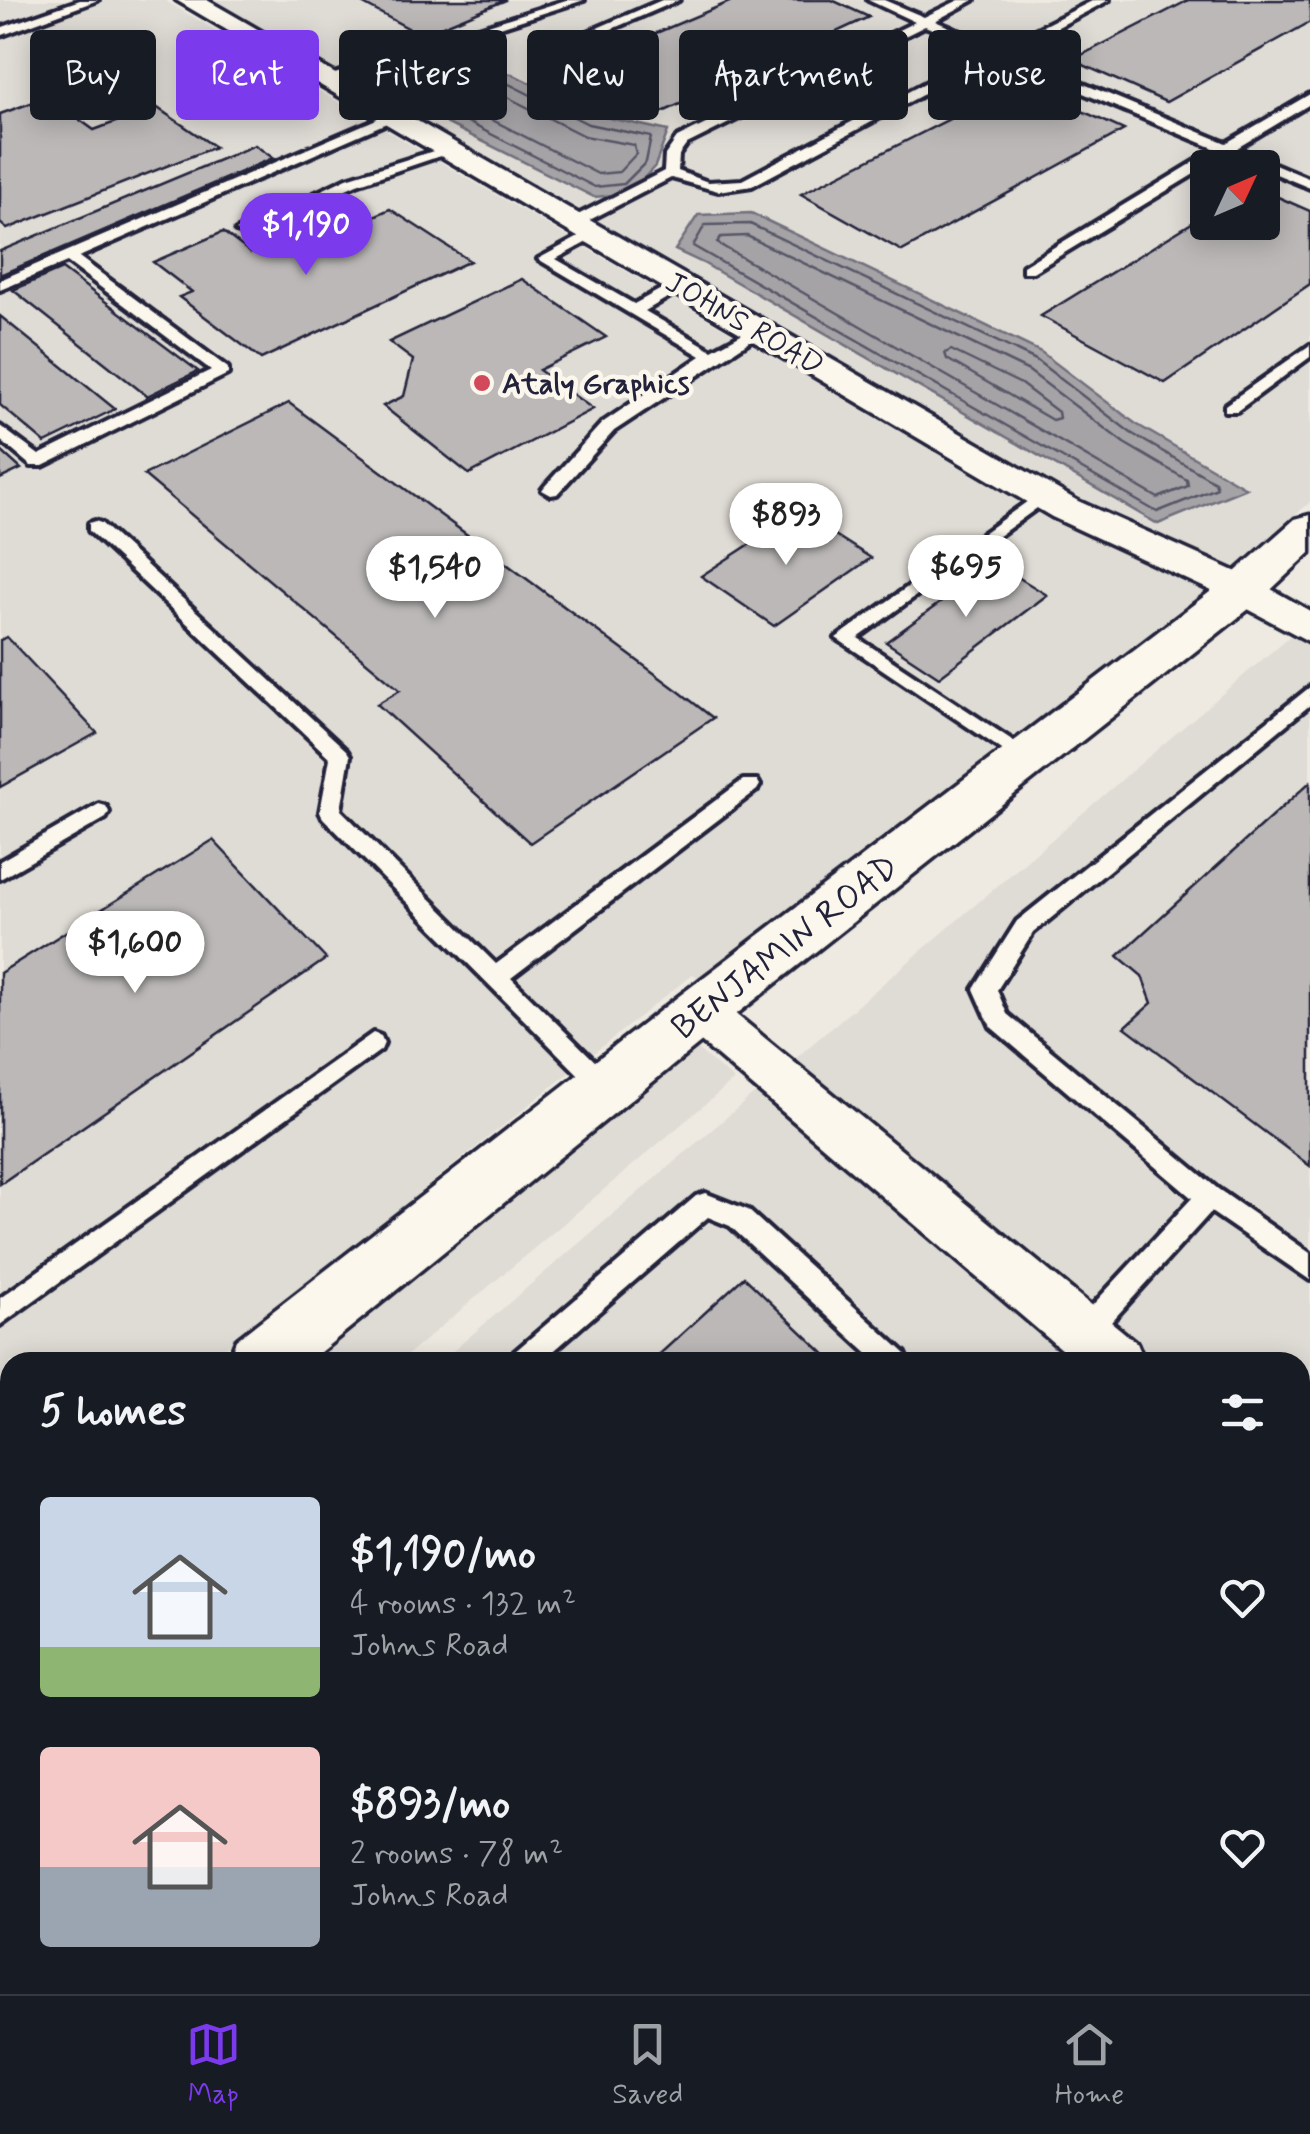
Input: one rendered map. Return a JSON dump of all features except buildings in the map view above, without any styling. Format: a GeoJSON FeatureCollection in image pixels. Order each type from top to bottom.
{"type":"FeatureCollection","features":[{"type":"Feature","properties":{"kind":"street","name":"JOHNS ROAD"},"geometry":{"type":"LineString","coordinates":[[188,0],[339,87]]}},
{"type":"Feature","properties":{"kind":"street","name":"JOHNS ROAD"},"geometry":{"type":"LineString","coordinates":[[394,120],[1042,496],[1243,590],[1310,628]]}},
{"type":"Feature","properties":{"kind":"street","name":"BENJAMIN ROAD"},"geometry":{"type":"LineString","coordinates":[[272,1352],[699,1012],[1243,590],[1310,529]]}},
{"type":"Feature","properties":{"kind":"street"},"geometry":{"type":"LineString","coordinates":[[699,1012],[1100,1348]]}},
{"type":"Feature","properties":{"kind":"lane"},"geometry":{"type":"LineString","coordinates":[[0,32],[92,0]]}},
{"type":"Feature","properties":{"kind":"lane"},"geometry":{"type":"LineString","coordinates":[[325,79],[578,0]]}},
{"type":"Feature","properties":{"kind":"lane"},"geometry":{"type":"LineString","coordinates":[[599,30],[673,0]]}},
{"type":"Feature","properties":{"kind":"lane"},"geometry":{"type":"LineString","coordinates":[[874,0],[945,30]]}},
{"type":"Feature","properties":{"kind":"lane"},"geometry":{"type":"LineString","coordinates":[[670,173],[672,155],[682,141],[968,0]]}},
{"type":"Feature","properties":{"kind":"lane"},"geometry":{"type":"LineString","coordinates":[[1041,30],[1102,0]]}},
{"type":"Feature","properties":{"kind":"lane"},"geometry":{"type":"LineString","coordinates":[[1081,87],[1310,184]]}},
{"type":"Feature","properties":{"kind":"lane"},"geometry":{"type":"LineString","coordinates":[[670,173],[694,184],[730,188],[747,183],[928,88]]}},
{"type":"Feature","properties":{"kind":"lane"},"geometry":{"type":"LineString","coordinates":[[1028,269],[1310,98]]}},
{"type":"Feature","properties":{"kind":"lane"},"geometry":{"type":"LineString","coordinates":[[0,285],[386,120]]}},
{"type":"Feature","properties":{"kind":"lane"},"geometry":{"type":"LineString","coordinates":[[243,231],[352,180],[448,151]]}},
{"type":"Feature","properties":{"kind":"lane"},"geometry":{"type":"LineString","coordinates":[[670,173],[583,229],[545,259],[712,356]]}},
{"type":"Feature","properties":{"kind":"lane"},"geometry":{"type":"LineString","coordinates":[[0,431],[37,462],[222,371],[68,256]]}},
{"type":"Feature","properties":{"kind":"lane"},"geometry":{"type":"LineString","coordinates":[[634,310],[679,285]]}},
{"type":"Feature","properties":{"kind":"lane"},"geometry":{"type":"LineString","coordinates":[[551,490],[608,427],[712,356],[758,331]]}},
{"type":"Feature","properties":{"kind":"lane"},"geometry":{"type":"LineString","coordinates":[[1231,408],[1310,350]]}},
{"type":"Feature","properties":{"kind":"lane"},"geometry":{"type":"LineString","coordinates":[[1026,758],[844,638],[1042,496]]}},
{"type":"Feature","properties":{"kind":"lane"},"geometry":{"type":"LineString","coordinates":[[95,527],[340,756],[330,812],[605,1086]]}},
{"type":"Feature","properties":{"kind":"lane"},"geometry":{"type":"LineString","coordinates":[[1310,694],[1025,927],[986,989],[999,1020],[1209,1197],[1310,1268]]}},
{"type":"Feature","properties":{"kind":"lane"},"geometry":{"type":"LineString","coordinates":[[495,977],[750,785]]}},
{"type":"Feature","properties":{"kind":"lane"},"geometry":{"type":"LineString","coordinates":[[0,870],[99,812]]}},
{"type":"Feature","properties":{"kind":"lane"},"geometry":{"type":"LineString","coordinates":[[0,1313],[374,1043]]}},
{"type":"Feature","properties":{"kind":"lane"},"geometry":{"type":"LineString","coordinates":[[1100,1348],[1209,1197]]}},
{"type":"Feature","properties":{"kind":"lane"},"geometry":{"type":"LineString","coordinates":[[534,1352],[705,1204],[739,1218],[885,1352]]}},
{"type":"Feature","properties":{"kind":"shaded area"},"geometry":{"type":"Polygon","coordinates":[[[0,0],[164,0],[215,30],[176,30],[176,120],[319,120],[319,91],[339,103],[339,120],[368,120],[1050,520],[1206,592],[699,978],[693,974],[220,1352],[0,1352],[0,0]]]}},
{"type":"Feature","properties":{"kind":"shaded area"},"geometry":{"type":"Polygon","coordinates":[[[212,0],[1310,0],[1310,502],[1235,568],[1079,498],[421,120],[507,120],[507,30],[339,30],[339,73],[319,61],[319,30],[264,30],[212,0]],[[676,250],[1245,488],[1136,424],[1041,352],[676,250]]]}},
{"type":"Feature","properties":{"kind":"shaded area"},"geometry":{"type":"Polygon","coordinates":[[[1310,619],[1310,1352],[452,1352],[1310,619]]]}},
{"type":"Feature","properties":{"kind":"shaded area"},"geometry":{"type":"Polygon","coordinates":[[[696,1048],[734,1080],[411,1352],[320,1352],[696,1048]]]}},
{"type":"Feature","properties":{"kind":"water"},"geometry":{"type":"Polygon","coordinates":[[[507,73],[527,82],[527,120],[618,120],[668,131],[655,166],[629,194],[594,197],[440,120],[507,120],[507,73]]]}},
{"type":"Feature","properties":{"kind":"water"},"geometry":{"type":"Polygon","coordinates":[[[751,213],[1041,352],[1136,424],[1246,488],[1158,524],[675,250],[698,215],[751,213]]]}},
{"type":"Feature","properties":{"kind":"place","name":"Ataly Graphics"},"geometry":{"type":"Point","coordinates":[482,383]}}]}
